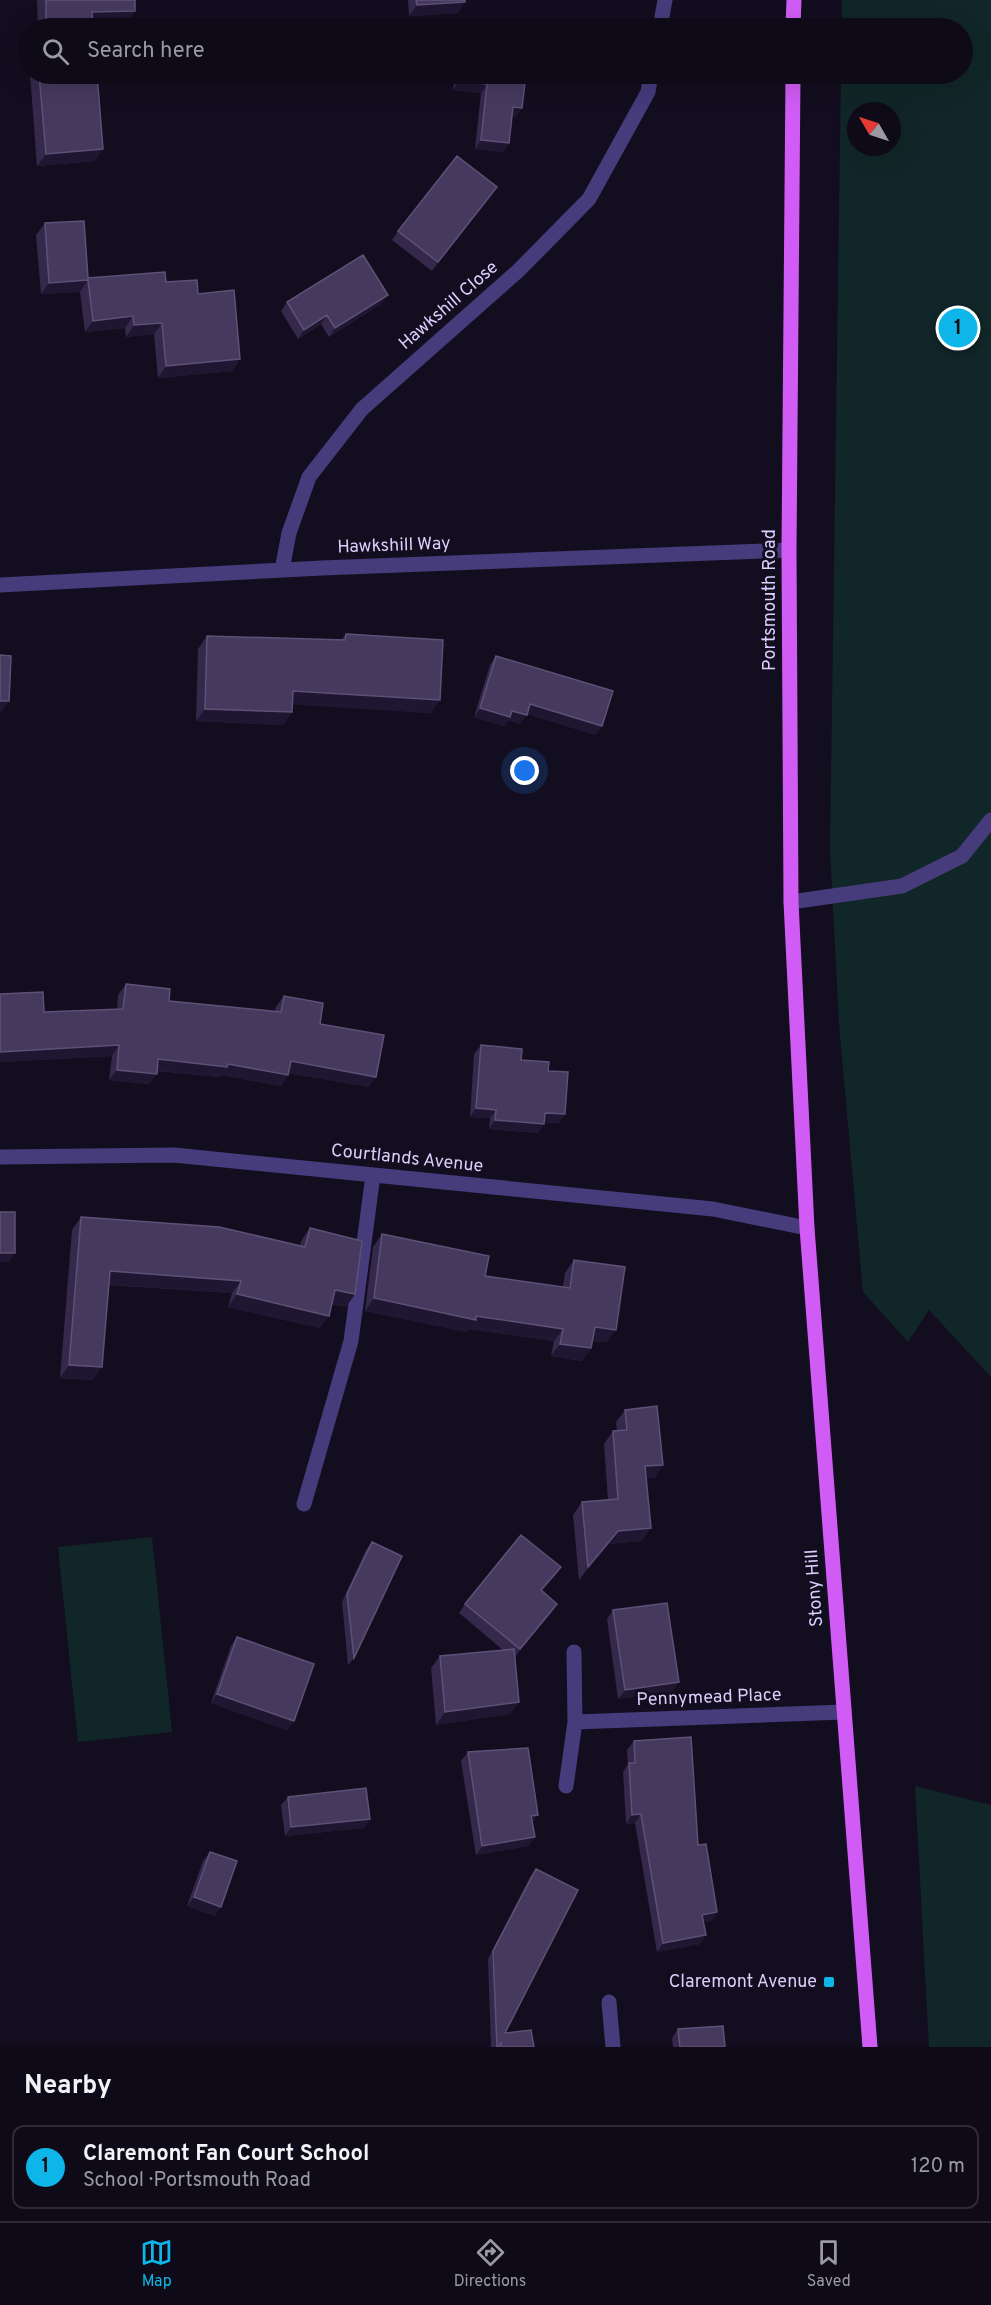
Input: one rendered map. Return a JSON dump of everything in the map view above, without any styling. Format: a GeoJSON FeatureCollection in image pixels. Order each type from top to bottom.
{"type":"FeatureCollection","features":[{"type":"Feature","properties":{"kind":"main road"},"geometry":{"type":"LineString","coordinates":[[794,0],[794,18]]}},
{"type":"Feature","properties":{"kind":"main road","name":"Portsmouth Road"},"geometry":{"type":"LineString","coordinates":[[793,84],[789,550],[791,902],[802,1125]]}},
{"type":"Feature","properties":{"kind":"main road","name":"Stony Hill"},"geometry":{"type":"LineString","coordinates":[[802,1125],[807,1228],[870,2047]]}},
{"type":"Feature","properties":{"kind":"street"},"geometry":{"type":"LineString","coordinates":[[662,18],[665,0]]}},
{"type":"Feature","properties":{"kind":"street","name":"Hawkshill Close"},"geometry":{"type":"LineString","coordinates":[[282,570],[289,533],[309,477],[362,409],[518,271],[589,199],[648,92],[649,84]]}},
{"type":"Feature","properties":{"kind":"street","name":"Hawkshill Way"},"geometry":{"type":"LineString","coordinates":[[0,585],[282,570],[789,550]]}},
{"type":"Feature","properties":{"kind":"street"},"geometry":{"type":"LineString","coordinates":[[791,902],[902,886],[962,856],[991,820]]}},
{"type":"Feature","properties":{"kind":"street","name":"Courtlands Avenue"},"geometry":{"type":"LineString","coordinates":[[0,1157],[174,1155],[713,1209],[807,1228]]}},
{"type":"Feature","properties":{"kind":"street"},"geometry":{"type":"LineString","coordinates":[[304,1504],[351,1341],[373,1175]]}},
{"type":"Feature","properties":{"kind":"street"},"geometry":{"type":"LineString","coordinates":[[566,1786],[575,1722],[574,1652]]}},
{"type":"Feature","properties":{"kind":"street","name":"Pennymead Place"},"geometry":{"type":"LineString","coordinates":[[575,1722],[844,1712]]}},
{"type":"Feature","properties":{"kind":"street"},"geometry":{"type":"LineString","coordinates":[[609,2002],[613,2047]]}},
{"type":"Feature","properties":{"kind":"green space"},"geometry":{"type":"Polygon","coordinates":[[[842,0],[991,0],[991,1377],[929,1310],[908,1342],[863,1292],[839,1024],[830,850],[841,84],[973,84],[973,18],[842,18],[842,0]]]}},
{"type":"Feature","properties":{"kind":"green space"},"geometry":{"type":"Polygon","coordinates":[[[152,1537],[172,1732],[78,1742],[58,1547],[152,1537]]]}},
{"type":"Feature","properties":{"kind":"green space"},"geometry":{"type":"Polygon","coordinates":[[[915,1786],[991,1805],[991,2047],[929,2047],[915,1786]]]}},
{"type":"Feature","properties":{"kind":"building"},"geometry":{"type":"Polygon","coordinates":[[[46,0],[135,0],[135,11],[92,12],[92,18],[46,18],[46,0]]]}},
{"type":"Feature","properties":{"kind":"building"},"geometry":{"type":"Polygon","coordinates":[[[416,0],[465,0],[465,2],[417,5],[416,0]]]}},
{"type":"Feature","properties":{"kind":"building"},"geometry":{"type":"Polygon","coordinates":[[[40,84],[98,84],[103,149],[46,154],[40,84]]]}},
{"type":"Feature","properties":{"kind":"building"},"geometry":{"type":"Polygon","coordinates":[[[487,84],[525,84],[522,108],[513,107],[509,143],[481,140],[487,84]]]}},
{"type":"Feature","properties":{"kind":"building"},"geometry":{"type":"Polygon","coordinates":[[[457,156],[497,187],[438,262],[398,231],[457,156]]]}},
{"type":"Feature","properties":{"kind":"building"},"geometry":{"type":"Polygon","coordinates":[[[84,221],[88,278],[165,272],[166,282],[197,280],[198,294],[234,290],[240,359],[166,366],[162,323],[134,325],[133,316],[93,321],[88,280],[49,283],[45,223],[84,221]]]}},
{"type":"Feature","properties":{"kind":"building"},"geometry":{"type":"Polygon","coordinates":[[[363,255],[388,295],[335,328],[327,315],[304,330],[287,302],[363,255]]]}},
{"type":"Feature","properties":{"kind":"building"},"geometry":{"type":"Polygon","coordinates":[[[346,634],[443,640],[440,700],[293,691],[292,712],[205,709],[207,636],[345,640],[346,634]]]}},
{"type":"Feature","properties":{"kind":"building"},"geometry":{"type":"Polygon","coordinates":[[[0,655],[11,656],[9,701],[0,701],[0,655]]]}},
{"type":"Feature","properties":{"kind":"building"},"geometry":{"type":"Polygon","coordinates":[[[496,656],[613,691],[602,726],[530,704],[527,715],[512,711],[510,717],[480,708],[496,656]]]}},
{"type":"Feature","properties":{"kind":"building"},"geometry":{"type":"Polygon","coordinates":[[[126,984],[170,989],[169,1001],[281,1012],[284,996],[323,1003],[320,1024],[384,1035],[376,1077],[291,1061],[288,1075],[228,1064],[227,1067],[158,1059],[157,1074],[117,1070],[119,1045],[0,1052],[0,994],[43,992],[44,1012],[123,1009],[126,984]]]}},
{"type":"Feature","properties":{"kind":"building"},"geometry":{"type":"Polygon","coordinates":[[[481,1045],[522,1049],[521,1060],[549,1062],[548,1071],[568,1072],[565,1114],[545,1113],[544,1124],[495,1120],[496,1110],[476,1108],[481,1045]]]}},
{"type":"Feature","properties":{"kind":"building"},"geometry":{"type":"Polygon","coordinates":[[[0,1212],[15,1212],[15,1253],[0,1253],[0,1212]]]}},
{"type":"Feature","properties":{"kind":"building"},"geometry":{"type":"Polygon","coordinates":[[[81,1217],[219,1227],[305,1247],[310,1228],[362,1241],[355,1294],[335,1290],[329,1316],[237,1294],[241,1281],[110,1271],[102,1367],[69,1365],[81,1217]]]}},
{"type":"Feature","properties":{"kind":"building"},"geometry":{"type":"Polygon","coordinates":[[[382,1234],[489,1256],[485,1276],[570,1288],[574,1260],[625,1267],[616,1330],[595,1327],[591,1348],[560,1344],[563,1329],[476,1316],[476,1320],[374,1298],[382,1234]]]}},
{"type":"Feature","properties":{"kind":"building"},"geometry":{"type":"Polygon","coordinates":[[[657,1406],[663,1465],[645,1466],[651,1528],[618,1531],[588,1567],[582,1502],[618,1499],[613,1431],[627,1430],[625,1410],[657,1406]]]}},
{"type":"Feature","properties":{"kind":"building"},"geometry":{"type":"Polygon","coordinates":[[[521,1535],[561,1567],[541,1590],[557,1604],[520,1649],[465,1604],[521,1535]]]}},
{"type":"Feature","properties":{"kind":"building"},"geometry":{"type":"Polygon","coordinates":[[[372,1542],[402,1556],[354,1658],[347,1594],[372,1542]]]}},
{"type":"Feature","properties":{"kind":"building"},"geometry":{"type":"Polygon","coordinates":[[[667,1603],[679,1682],[625,1690],[613,1610],[667,1603]]]}},
{"type":"Feature","properties":{"kind":"building"},"geometry":{"type":"Polygon","coordinates":[[[237,1637],[314,1664],[294,1721],[217,1694],[237,1637]]]}},
{"type":"Feature","properties":{"kind":"building"},"geometry":{"type":"Polygon","coordinates":[[[514,1649],[519,1702],[445,1712],[440,1656],[514,1649]]]}},
{"type":"Feature","properties":{"kind":"building"},"geometry":{"type":"Polygon","coordinates":[[[691,1737],[698,1845],[706,1844],[717,1912],[702,1915],[706,1935],[663,1943],[641,1814],[632,1815],[629,1763],[635,1763],[634,1741],[691,1737]]]}},
{"type":"Feature","properties":{"kind":"building"},"geometry":{"type":"Polygon","coordinates":[[[528,1748],[538,1815],[531,1816],[535,1837],[482,1846],[468,1752],[528,1748]]]}},
{"type":"Feature","properties":{"kind":"building"},"geometry":{"type":"Polygon","coordinates":[[[366,1788],[370,1819],[291,1827],[288,1797],[366,1788]]]}},
{"type":"Feature","properties":{"kind":"building"},"geometry":{"type":"Polygon","coordinates":[[[210,1852],[237,1861],[221,1907],[194,1897],[210,1852]]]}},
{"type":"Feature","properties":{"kind":"building"},"geometry":{"type":"Polygon","coordinates":[[[536,1869],[578,1890],[505,2033],[531,2030],[534,2047],[501,2047],[501,2043],[497,2047],[493,1951],[536,1869]]]}},
{"type":"Feature","properties":{"kind":"building"},"geometry":{"type":"Polygon","coordinates":[[[723,2026],[725,2047],[680,2047],[678,2029],[723,2026]]]}},
{"type":"Feature","properties":{"kind":"place","name":"Claremont Fan Court School"},"geometry":{"type":"Point","coordinates":[958,328]}},
{"type":"Feature","properties":{"kind":"place","name":"Claremont Avenue"},"geometry":{"type":"Point","coordinates":[829,1982]}}]}
